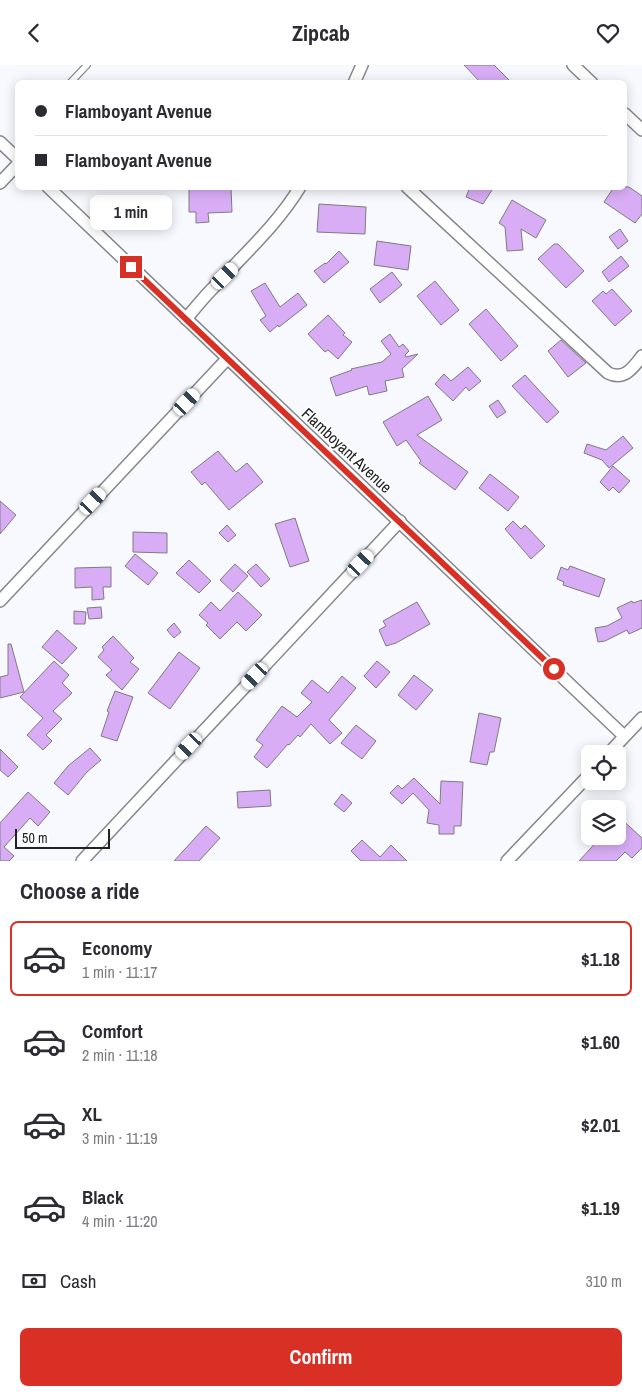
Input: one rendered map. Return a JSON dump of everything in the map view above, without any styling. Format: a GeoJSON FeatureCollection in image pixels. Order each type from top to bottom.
{"type":"FeatureCollection","features":[{"type":"Feature","properties":{"kind":"street"},"geometry":{"type":"LineString","coordinates":[[355,80],[362,65]]}},
{"type":"Feature","properties":{"kind":"street"},"geometry":{"type":"LineString","coordinates":[[573,65],[589,80]]}},
{"type":"Feature","properties":{"kind":"street"},"geometry":{"type":"LineString","coordinates":[[627,116],[642,131]]}},
{"type":"Feature","properties":{"kind":"street"},"geometry":{"type":"LineString","coordinates":[[0,143],[15,156]]}},
{"type":"Feature","properties":{"kind":"street"},"geometry":{"type":"LineString","coordinates":[[0,183],[15,167]]}},
{"type":"Feature","properties":{"kind":"street","name":"Flamboyant Avenue"},"geometry":{"type":"LineString","coordinates":[[51,190],[624,736]]}},
{"type":"Feature","properties":{"kind":"street"},"geometry":{"type":"LineString","coordinates":[[186,319],[288,207],[298,190]]}},
{"type":"Feature","properties":{"kind":"street"},"geometry":{"type":"LineString","coordinates":[[410,190],[608,373],[615,376],[624,375],[642,357]]}},
{"type":"Feature","properties":{"kind":"street"},"geometry":{"type":"LineString","coordinates":[[0,601],[227,359]]}},
{"type":"Feature","properties":{"kind":"street"},"geometry":{"type":"LineString","coordinates":[[82,861],[400,521]]}},
{"type":"Feature","properties":{"kind":"street"},"geometry":{"type":"LineString","coordinates":[[616,745],[642,718]]}},
{"type":"Feature","properties":{"kind":"street"},"geometry":{"type":"LineString","coordinates":[[507,861],[581,783]]}},
{"type":"Feature","properties":{"kind":"lane"},"geometry":{"type":"LineString","coordinates":[[73,80],[86,65]]}},
{"type":"Feature","properties":{"kind":"building"},"geometry":{"type":"Polygon","coordinates":[[[464,65],[494,65],[509,80],[478,80],[464,65]]]}},
{"type":"Feature","properties":{"kind":"building"},"geometry":{"type":"Polygon","coordinates":[[[627,187],[629,187],[642,196],[642,214],[635,223],[604,202],[612,190],[627,190],[627,187]]]}},
{"type":"Feature","properties":{"kind":"building"},"geometry":{"type":"Polygon","coordinates":[[[189,190],[231,190],[232,212],[208,213],[209,222],[196,223],[196,212],[189,212],[189,190]]]}},
{"type":"Feature","properties":{"kind":"building"},"geometry":{"type":"Polygon","coordinates":[[[469,190],[492,190],[483,204],[466,197],[469,190]]]}},
{"type":"Feature","properties":{"kind":"building"},"geometry":{"type":"Polygon","coordinates":[[[512,200],[546,220],[536,238],[521,229],[523,250],[507,251],[505,227],[499,223],[512,200]]]}},
{"type":"Feature","properties":{"kind":"building"},"geometry":{"type":"Polygon","coordinates":[[[319,204],[366,207],[365,234],[317,232],[319,204]]]}},
{"type":"Feature","properties":{"kind":"building"},"geometry":{"type":"Polygon","coordinates":[[[620,229],[628,241],[618,249],[609,237],[620,229]]]}},
{"type":"Feature","properties":{"kind":"building"},"geometry":{"type":"Polygon","coordinates":[[[377,241],[411,246],[408,270],[374,265],[377,241]]]}},
{"type":"Feature","properties":{"kind":"building"},"geometry":{"type":"Polygon","coordinates":[[[554,244],[558,244],[584,271],[566,288],[538,259],[554,244]]]}},
{"type":"Feature","properties":{"kind":"building"},"geometry":{"type":"Polygon","coordinates":[[[339,251],[349,262],[324,283],[314,271],[326,264],[339,251]]]}},
{"type":"Feature","properties":{"kind":"building"},"geometry":{"type":"Polygon","coordinates":[[[621,256],[629,266],[609,282],[602,272],[621,256]]]}},
{"type":"Feature","properties":{"kind":"building"},"geometry":{"type":"Polygon","coordinates":[[[392,272],[402,285],[380,303],[370,289],[392,272]]]}},
{"type":"Feature","properties":{"kind":"building"},"geometry":{"type":"Polygon","coordinates":[[[435,281],[459,310],[441,325],[417,296],[435,281]]]}},
{"type":"Feature","properties":{"kind":"building"},"geometry":{"type":"Polygon","coordinates":[[[265,283],[280,307],[298,293],[307,305],[270,332],[260,320],[266,316],[251,291],[265,283]]]}},
{"type":"Feature","properties":{"kind":"building"},"geometry":{"type":"Polygon","coordinates":[[[612,289],[632,311],[615,326],[592,301],[603,291],[606,294],[612,289]]]}},
{"type":"Feature","properties":{"kind":"building"},"geometry":{"type":"Polygon","coordinates":[[[486,309],[518,346],[501,361],[469,324],[486,309]]]}},
{"type":"Feature","properties":{"kind":"building"},"geometry":{"type":"Polygon","coordinates":[[[328,315],[345,333],[343,335],[352,342],[338,359],[328,350],[325,352],[308,334],[328,315]]]}},
{"type":"Feature","properties":{"kind":"building"},"geometry":{"type":"Polygon","coordinates":[[[390,334],[399,347],[403,344],[409,351],[405,355],[406,357],[418,354],[402,369],[404,377],[385,381],[387,391],[369,395],[367,386],[336,396],[330,378],[351,369],[382,362],[391,354],[381,341],[390,334]]]}},
{"type":"Feature","properties":{"kind":"building"},"geometry":{"type":"Polygon","coordinates":[[[561,340],[586,363],[568,377],[548,351],[561,340]]]}},
{"type":"Feature","properties":{"kind":"building"},"geometry":{"type":"Polygon","coordinates":[[[468,367],[481,381],[469,391],[466,387],[453,401],[435,384],[444,374],[451,381],[468,367]]]}},
{"type":"Feature","properties":{"kind":"building"},"geometry":{"type":"Polygon","coordinates":[[[525,375],[559,412],[547,423],[512,386],[525,375]]]}},
{"type":"Feature","properties":{"kind":"building"},"geometry":{"type":"Polygon","coordinates":[[[428,396],[442,420],[417,435],[468,472],[455,490],[419,463],[421,461],[406,440],[397,446],[383,422],[428,396]]]}},
{"type":"Feature","properties":{"kind":"building"},"geometry":{"type":"Polygon","coordinates":[[[498,400],[506,412],[497,418],[489,406],[498,400]]]}},
{"type":"Feature","properties":{"kind":"building"},"geometry":{"type":"Polygon","coordinates":[[[623,436],[633,448],[609,468],[602,460],[584,453],[587,444],[606,450],[623,436]]]}},
{"type":"Feature","properties":{"kind":"building"},"geometry":{"type":"Polygon","coordinates":[[[218,451],[236,472],[247,463],[263,482],[229,510],[205,482],[202,485],[191,472],[218,451]]]}},
{"type":"Feature","properties":{"kind":"building"},"geometry":{"type":"Polygon","coordinates":[[[613,466],[630,481],[619,493],[613,487],[609,491],[600,482],[613,466]]]}},
{"type":"Feature","properties":{"kind":"building"},"geometry":{"type":"Polygon","coordinates":[[[490,474],[519,497],[508,511],[479,488],[490,474]]]}},
{"type":"Feature","properties":{"kind":"building"},"geometry":{"type":"Polygon","coordinates":[[[0,501],[16,515],[0,534],[0,501]]]}},
{"type":"Feature","properties":{"kind":"building"},"geometry":{"type":"Polygon","coordinates":[[[295,518],[309,561],[290,567],[275,524],[295,518]]]}},
{"type":"Feature","properties":{"kind":"building"},"geometry":{"type":"Polygon","coordinates":[[[513,521],[521,529],[525,525],[545,546],[531,559],[505,529],[513,521]]]}},
{"type":"Feature","properties":{"kind":"building"},"geometry":{"type":"Polygon","coordinates":[[[227,525],[236,535],[228,542],[219,533],[227,525]]]}},
{"type":"Feature","properties":{"kind":"building"},"geometry":{"type":"Polygon","coordinates":[[[133,532],[167,533],[167,553],[133,552],[133,532]]]}},
{"type":"Feature","properties":{"kind":"building"},"geometry":{"type":"Polygon","coordinates":[[[135,554],[158,573],[148,585],[125,566],[135,554]]]}},
{"type":"Feature","properties":{"kind":"building"},"geometry":{"type":"Polygon","coordinates":[[[189,560],[211,581],[199,593],[176,573],[189,560]]]}},
{"type":"Feature","properties":{"kind":"building"},"geometry":{"type":"Polygon","coordinates":[[[235,564],[248,576],[233,592],[220,580],[235,564]]]}},
{"type":"Feature","properties":{"kind":"building"},"geometry":{"type":"Polygon","coordinates":[[[256,564],[270,579],[261,587],[247,572],[256,564]]]}},
{"type":"Feature","properties":{"kind":"building"},"geometry":{"type":"Polygon","coordinates":[[[570,566],[605,579],[599,597],[563,585],[564,582],[557,579],[561,567],[568,570],[570,566]]]}},
{"type":"Feature","properties":{"kind":"building"},"geometry":{"type":"Polygon","coordinates":[[[111,567],[111,587],[103,587],[104,599],[92,600],[92,587],[75,588],[75,568],[111,567]]]}},
{"type":"Feature","properties":{"kind":"building"},"geometry":{"type":"Polygon","coordinates":[[[238,592],[262,615],[246,631],[237,622],[220,639],[206,625],[208,623],[199,615],[211,602],[220,611],[238,592]]]}},
{"type":"Feature","properties":{"kind":"building"},"geometry":{"type":"Polygon","coordinates":[[[642,600],[642,628],[629,634],[627,630],[605,641],[598,642],[595,628],[607,626],[622,618],[617,608],[632,601],[633,603],[642,600]]]}},
{"type":"Feature","properties":{"kind":"building"},"geometry":{"type":"Polygon","coordinates":[[[417,602],[430,624],[396,643],[386,646],[379,630],[386,626],[383,621],[417,602]]]}},
{"type":"Feature","properties":{"kind":"building"},"geometry":{"type":"Polygon","coordinates":[[[101,607],[102,618],[89,619],[87,608],[101,607]]]}},
{"type":"Feature","properties":{"kind":"building"},"geometry":{"type":"Polygon","coordinates":[[[74,611],[86,612],[85,624],[74,624],[74,611]]]}},
{"type":"Feature","properties":{"kind":"building"},"geometry":{"type":"Polygon","coordinates":[[[174,623],[181,632],[174,638],[167,630],[174,623]]]}},
{"type":"Feature","properties":{"kind":"building"},"geometry":{"type":"Polygon","coordinates":[[[57,630],[77,648],[62,664],[42,647],[57,630]]]}},
{"type":"Feature","properties":{"kind":"building"},"geometry":{"type":"Polygon","coordinates":[[[113,636],[134,658],[130,662],[139,669],[122,690],[106,675],[112,670],[98,657],[104,650],[102,647],[113,636]]]}},
{"type":"Feature","properties":{"kind":"building"},"geometry":{"type":"Polygon","coordinates":[[[8,644],[11,644],[24,692],[0,698],[0,677],[8,675],[8,644]]]}},
{"type":"Feature","properties":{"kind":"building"},"geometry":{"type":"Polygon","coordinates":[[[179,652],[200,668],[170,709],[148,693],[179,652]]]}},
{"type":"Feature","properties":{"kind":"building"},"geometry":{"type":"Polygon","coordinates":[[[54,661],[69,675],[62,683],[72,693],[53,711],[62,719],[46,735],[52,741],[43,750],[27,735],[43,718],[20,697],[54,661]]]}},
{"type":"Feature","properties":{"kind":"building"},"geometry":{"type":"Polygon","coordinates":[[[377,661],[390,672],[376,688],[364,676],[377,661]]]}},
{"type":"Feature","properties":{"kind":"building"},"geometry":{"type":"Polygon","coordinates":[[[414,675],[433,690],[416,710],[398,695],[414,675]]]}},
{"type":"Feature","properties":{"kind":"building"},"geometry":{"type":"Polygon","coordinates":[[[342,676],[356,688],[329,720],[342,733],[330,744],[311,724],[300,737],[298,735],[288,744],[267,768],[254,757],[263,745],[256,740],[282,706],[297,717],[312,702],[301,693],[312,680],[328,693],[342,676]]]}},
{"type":"Feature","properties":{"kind":"building"},"geometry":{"type":"Polygon","coordinates":[[[115,691],[133,697],[117,741],[101,736],[109,712],[107,711],[115,691]]]}},
{"type":"Feature","properties":{"kind":"building"},"geometry":{"type":"Polygon","coordinates":[[[479,713],[501,718],[494,752],[490,752],[487,765],[470,762],[479,713]]]}},
{"type":"Feature","properties":{"kind":"building"},"geometry":{"type":"Polygon","coordinates":[[[356,725],[376,741],[362,759],[341,743],[356,725]]]}},
{"type":"Feature","properties":{"kind":"building"},"geometry":{"type":"Polygon","coordinates":[[[90,748],[101,760],[87,772],[68,795],[54,783],[68,766],[90,748]]]}},
{"type":"Feature","properties":{"kind":"building"},"geometry":{"type":"Polygon","coordinates":[[[0,749],[18,767],[8,777],[0,770],[0,749]]]}},
{"type":"Feature","properties":{"kind":"building"},"geometry":{"type":"Polygon","coordinates":[[[414,778],[440,804],[441,781],[463,782],[461,826],[454,826],[454,834],[439,834],[439,825],[427,823],[429,810],[413,793],[402,804],[390,793],[398,785],[402,789],[414,778]]]}},
{"type":"Feature","properties":{"kind":"building"},"geometry":{"type":"Polygon","coordinates":[[[270,790],[271,806],[238,808],[237,792],[270,790]]]}},
{"type":"Feature","properties":{"kind":"building"},"geometry":{"type":"Polygon","coordinates":[[[28,792],[50,812],[38,826],[30,818],[4,847],[14,856],[9,861],[0,861],[0,823],[28,792]]]}},
{"type":"Feature","properties":{"kind":"building"},"geometry":{"type":"Polygon","coordinates":[[[342,794],[352,803],[344,812],[334,804],[342,794]]]}},
{"type":"Feature","properties":{"kind":"building"},"geometry":{"type":"Polygon","coordinates":[[[626,823],[642,838],[642,848],[632,858],[625,852],[616,861],[579,861],[594,845],[626,845],[626,823]]]}},
{"type":"Feature","properties":{"kind":"building"},"geometry":{"type":"Polygon","coordinates":[[[206,826],[220,838],[199,861],[174,861],[206,826]]]}},
{"type":"Feature","properties":{"kind":"building"},"geometry":{"type":"Polygon","coordinates":[[[362,840],[380,857],[391,845],[407,861],[361,861],[351,851],[362,840]]]}},
{"type":"Feature","properties":{"kind":"route"},"geometry":{"type":"LineString","coordinates":[[131,267],[554,669]]}}]}
